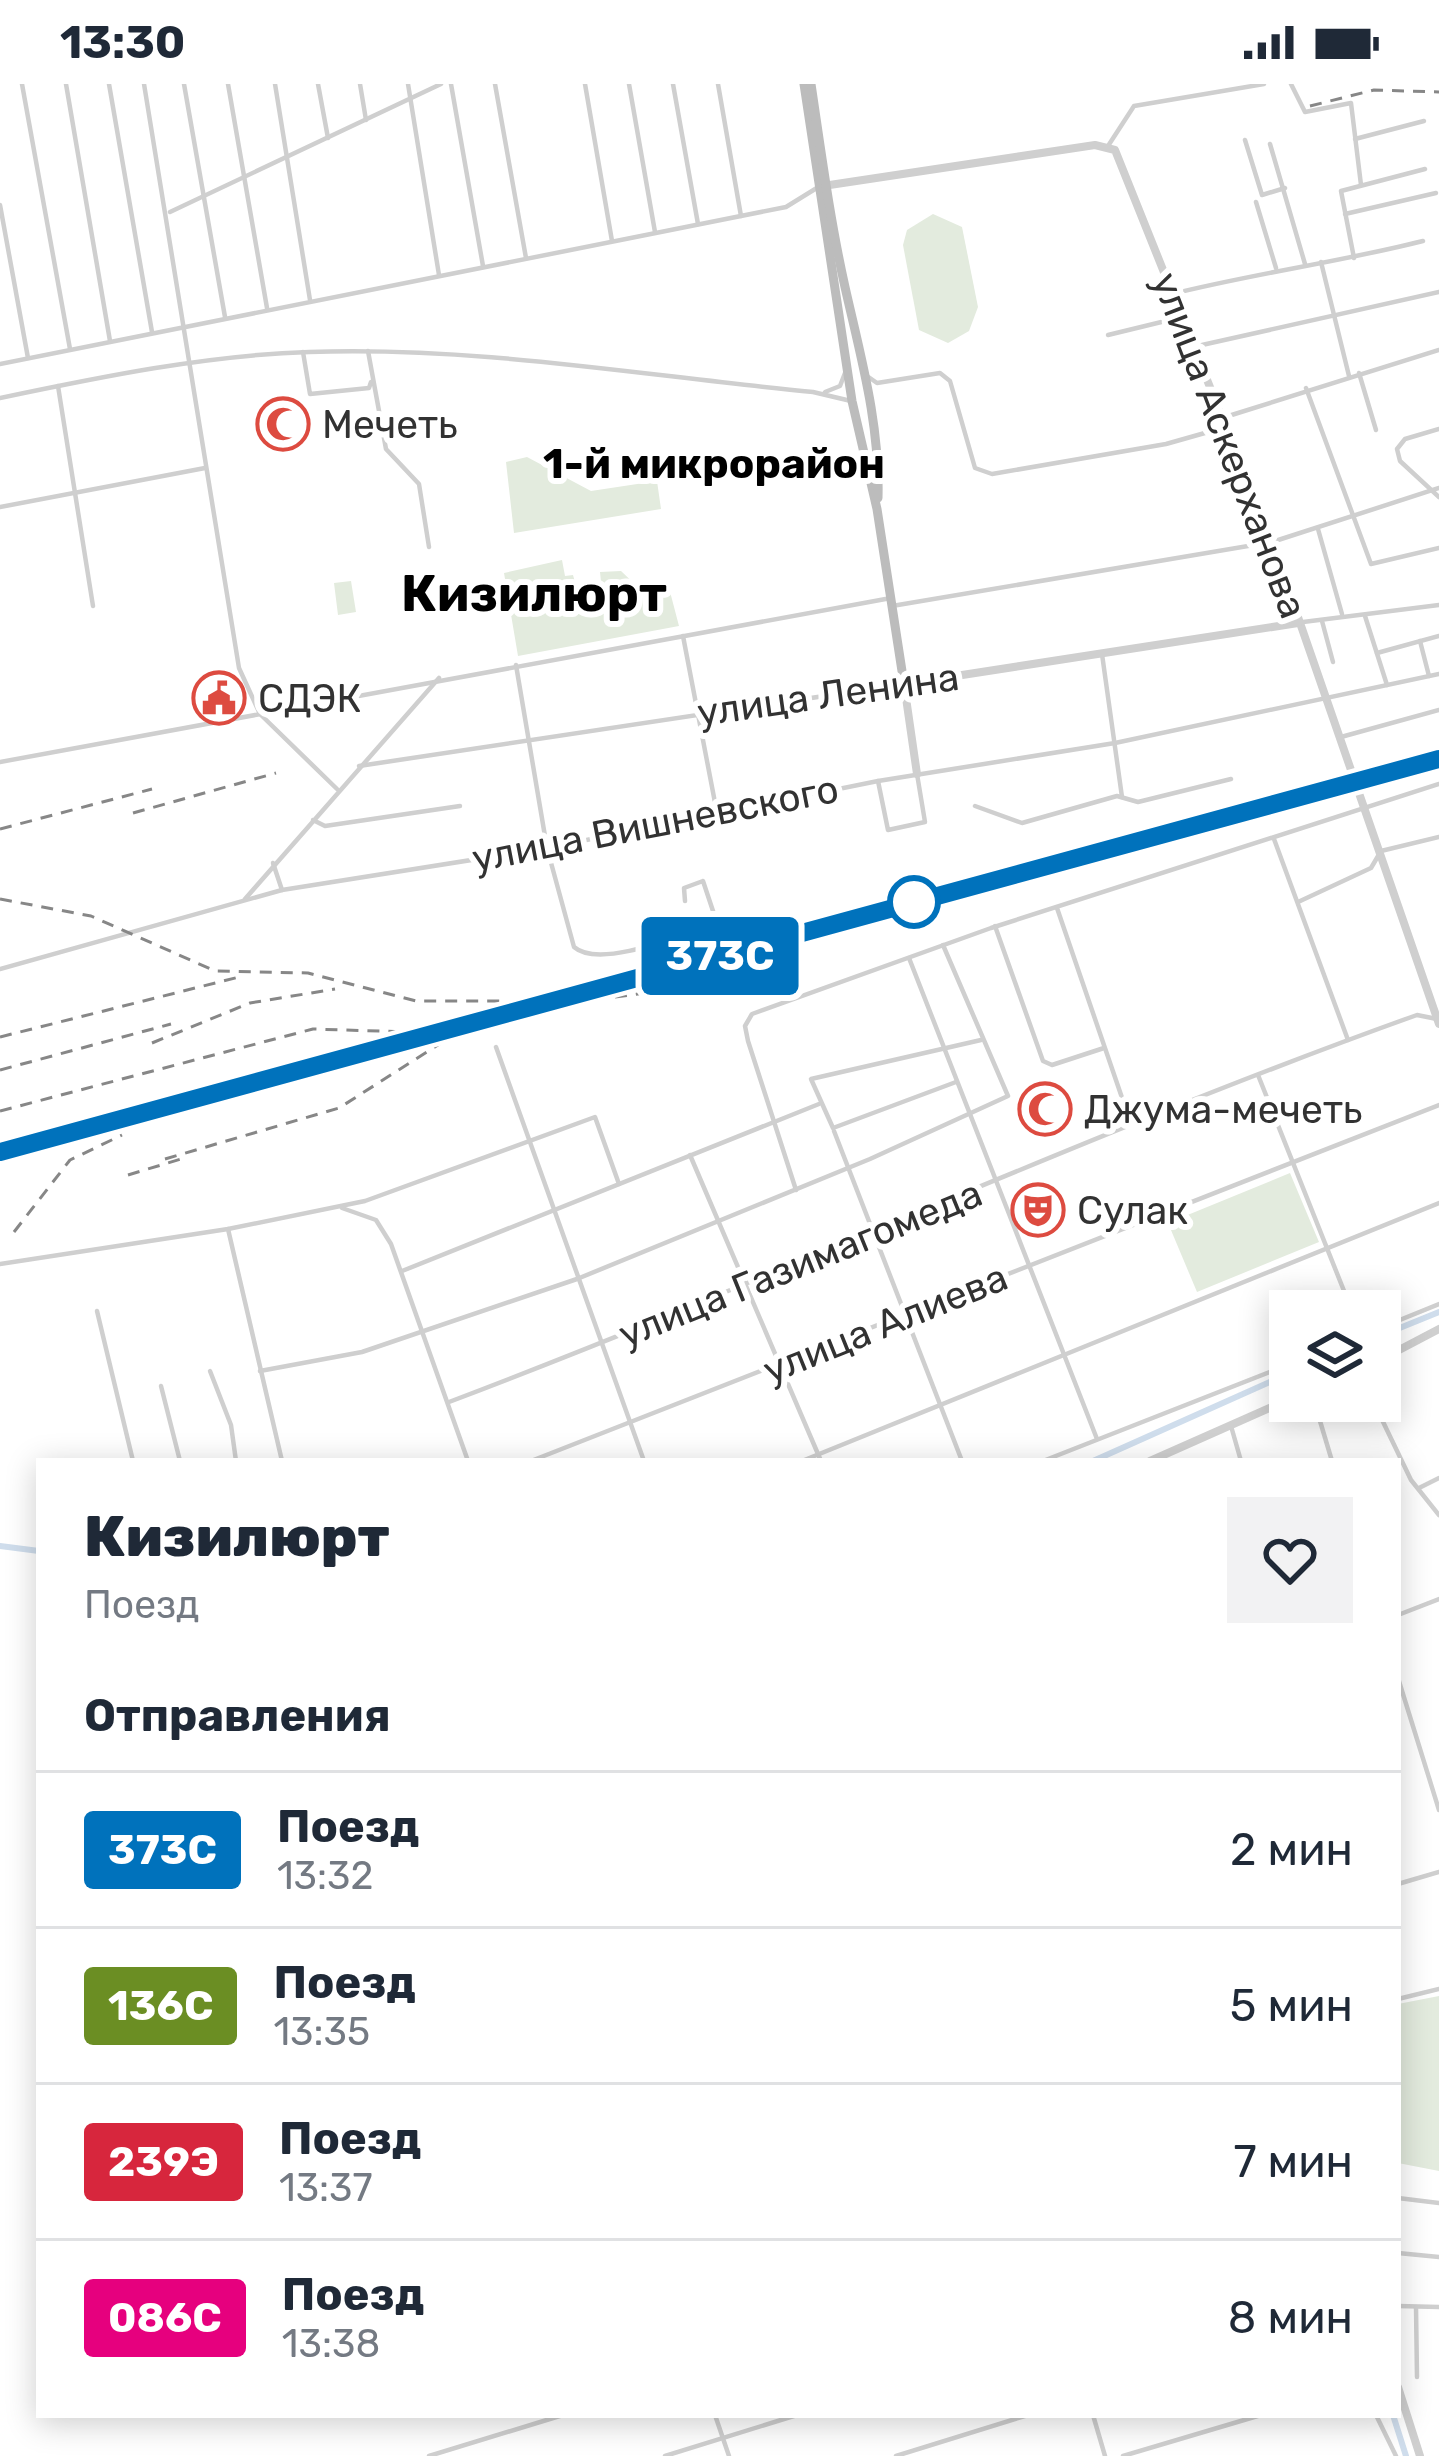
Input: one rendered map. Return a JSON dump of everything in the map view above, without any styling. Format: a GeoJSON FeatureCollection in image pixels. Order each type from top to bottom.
{"type":"FeatureCollection","features":[{"type":"Feature","properties":{"kind":"main road"},"geometry":{"type":"LineString","coordinates":[[807,84],[840,332],[877,509],[904,684]]}},
{"type":"Feature","properties":{"kind":"main road"},"geometry":{"type":"LineString","coordinates":[[824,186],[871,399],[877,439],[877,509]]}},
{"type":"Feature","properties":{"kind":"main road"},"geometry":{"type":"LineString","coordinates":[[840,332],[851,324],[859,329]]}},
{"type":"Feature","properties":{"kind":"main road"},"geometry":{"type":"LineString","coordinates":[[860,440],[869,448],[877,439]]}},
{"type":"Feature","properties":{"kind":"street"},"geometry":{"type":"LineString","coordinates":[[22,84],[70,349]]}},
{"type":"Feature","properties":{"kind":"street"},"geometry":{"type":"LineString","coordinates":[[66,84],[110,340]]}},
{"type":"Feature","properties":{"kind":"street"},"geometry":{"type":"LineString","coordinates":[[110,84],[152,332]]}},
{"type":"Feature","properties":{"kind":"street"},"geometry":{"type":"LineString","coordinates":[[144,84],[239,668],[260,714],[337,789]]}},
{"type":"Feature","properties":{"kind":"street"},"geometry":{"type":"LineString","coordinates":[[184,84],[225,317]]}},
{"type":"Feature","properties":{"kind":"street"},"geometry":{"type":"LineString","coordinates":[[228,84],[267,308]]}},
{"type":"Feature","properties":{"kind":"street"},"geometry":{"type":"LineString","coordinates":[[275,84],[310,300]]}},
{"type":"Feature","properties":{"kind":"street"},"geometry":{"type":"LineString","coordinates":[[318,84],[328,138]]}},
{"type":"Feature","properties":{"kind":"street"},"geometry":{"type":"LineString","coordinates":[[360,84],[366,120]]}},
{"type":"Feature","properties":{"kind":"street"},"geometry":{"type":"LineString","coordinates":[[408,84],[439,274]]}},
{"type":"Feature","properties":{"kind":"street"},"geometry":{"type":"LineString","coordinates":[[167,214],[441,84]]}},
{"type":"Feature","properties":{"kind":"street"},"geometry":{"type":"LineString","coordinates":[[452,84],[482,266]]}},
{"type":"Feature","properties":{"kind":"street"},"geometry":{"type":"LineString","coordinates":[[495,84],[526,258]]}},
{"type":"Feature","properties":{"kind":"street"},"geometry":{"type":"LineString","coordinates":[[585,84],[612,241]]}},
{"type":"Feature","properties":{"kind":"street"},"geometry":{"type":"LineString","coordinates":[[629,84],[655,232]]}},
{"type":"Feature","properties":{"kind":"street"},"geometry":{"type":"LineString","coordinates":[[673,84],[698,224]]}},
{"type":"Feature","properties":{"kind":"street"},"geometry":{"type":"LineString","coordinates":[[718,84],[741,215]]}},
{"type":"Feature","properties":{"kind":"street"},"geometry":{"type":"LineString","coordinates":[[0,364],[793,205],[824,186],[1108,146],[1134,106],[1264,84]]}},
{"type":"Feature","properties":{"kind":"street"},"geometry":{"type":"LineString","coordinates":[[1291,84],[1305,112],[1351,103],[1360,185]]}},
{"type":"Feature","properties":{"kind":"street"},"geometry":{"type":"LineString","coordinates":[[1355,139],[1424,121]]}},
{"type":"Feature","properties":{"kind":"street"},"geometry":{"type":"LineString","coordinates":[[1245,140],[1262,195],[1285,188]]}},
{"type":"Feature","properties":{"kind":"street"},"geometry":{"type":"LineString","coordinates":[[1270,144],[1305,264]]}},
{"type":"Feature","properties":{"kind":"street","name":"улица Аскерханова"},"geometry":{"type":"LineString","coordinates":[[1108,146],[1119,158],[1271,542],[1438,1022]]}},
{"type":"Feature","properties":{"kind":"street"},"geometry":{"type":"LineString","coordinates":[[1354,258],[1341,191],[1425,169]]}},
{"type":"Feature","properties":{"kind":"street"},"geometry":{"type":"LineString","coordinates":[[1345,214],[1436,193]]}},
{"type":"Feature","properties":{"kind":"street"},"geometry":{"type":"LineString","coordinates":[[1256,202],[1276,268]]}},
{"type":"Feature","properties":{"kind":"street"},"geometry":{"type":"LineString","coordinates":[[0,205],[28,358]]}},
{"type":"Feature","properties":{"kind":"street"},"geometry":{"type":"LineString","coordinates":[[1172,294],[1276,268],[1354,258],[1423,242]]}},
{"type":"Feature","properties":{"kind":"street"},"geometry":{"type":"LineString","coordinates":[[0,263],[10,261]]}},
{"type":"Feature","properties":{"kind":"street"},"geometry":{"type":"LineString","coordinates":[[1321,262],[1349,376]]}},
{"type":"Feature","properties":{"kind":"street"},"geometry":{"type":"LineString","coordinates":[[1193,347],[1439,292]]}},
{"type":"Feature","properties":{"kind":"street"},"geometry":{"type":"LineString","coordinates":[[1108,335],[1181,317]]}},
{"type":"Feature","properties":{"kind":"street"},"geometry":{"type":"LineString","coordinates":[[867,376],[886,383],[940,373],[950,381],[975,469],[992,474],[1166,444],[1306,388],[1439,350]]}},
{"type":"Feature","properties":{"kind":"street"},"geometry":{"type":"LineString","coordinates":[[368,351],[386,449],[419,484],[430,548]]}},
{"type":"Feature","properties":{"kind":"street"},"geometry":{"type":"LineString","coordinates":[[0,398],[303,352],[368,351],[452,353],[813,392],[852,401]]}},
{"type":"Feature","properties":{"kind":"street"},"geometry":{"type":"LineString","coordinates":[[303,352],[310,394],[369,388],[372,376]]}},
{"type":"Feature","properties":{"kind":"street"},"geometry":{"type":"LineString","coordinates":[[813,392],[840,386],[847,368]]}},
{"type":"Feature","properties":{"kind":"street"},"geometry":{"type":"LineString","coordinates":[[1359,373],[1376,430]]}},
{"type":"Feature","properties":{"kind":"street"},"geometry":{"type":"LineString","coordinates":[[871,399],[886,383]]}},
{"type":"Feature","properties":{"kind":"street"},"geometry":{"type":"LineString","coordinates":[[58,386],[93,606]]}},
{"type":"Feature","properties":{"kind":"street"},"geometry":{"type":"LineString","coordinates":[[1306,388],[1371,564],[1439,548]]}},
{"type":"Feature","properties":{"kind":"street"},"geometry":{"type":"LineString","coordinates":[[1439,429],[1400,442],[1400,461],[1439,497]]}},
{"type":"Feature","properties":{"kind":"street"},"geometry":{"type":"LineString","coordinates":[[0,507],[206,467]]}},
{"type":"Feature","properties":{"kind":"street"},"geometry":{"type":"LineString","coordinates":[[0,762],[439,678],[1271,542],[1439,488]]}},
{"type":"Feature","properties":{"kind":"street"},"geometry":{"type":"LineString","coordinates":[[1318,530],[1342,614]]}},
{"type":"Feature","properties":{"kind":"street"},"geometry":{"type":"LineString","coordinates":[[1298,623],[1439,605]]}},
{"type":"Feature","properties":{"kind":"street"},"geometry":{"type":"LineString","coordinates":[[1365,616],[1387,686]]}},
{"type":"Feature","properties":{"kind":"street"},"geometry":{"type":"LineString","coordinates":[[1321,618],[1333,662]]}},
{"type":"Feature","properties":{"kind":"street","name":"улица Ленина"},"geometry":{"type":"LineString","coordinates":[[359,766],[1298,623]]}},
{"type":"Feature","properties":{"kind":"street"},"geometry":{"type":"LineString","coordinates":[[1377,653],[1439,635]]}},
{"type":"Feature","properties":{"kind":"street"},"geometry":{"type":"LineString","coordinates":[[682,636],[717,815]]}},
{"type":"Feature","properties":{"kind":"street"},"geometry":{"type":"LineString","coordinates":[[1420,641],[1429,677]]}},
{"type":"Feature","properties":{"kind":"street"},"geometry":{"type":"LineString","coordinates":[[1102,654],[1122,798]]}},
{"type":"Feature","properties":{"kind":"street"},"geometry":{"type":"LineString","coordinates":[[515,665],[567,935],[582,955],[636,949],[709,926],[716,917],[703,881],[684,887],[685,901]]}},
{"type":"Feature","properties":{"kind":"street","name":"улица Вишневского"},"geometry":{"type":"LineString","coordinates":[[0,969],[282,890],[547,848],[878,781],[1115,743],[1439,674]]}},
{"type":"Feature","properties":{"kind":"street"},"geometry":{"type":"LineString","coordinates":[[243,901],[274,860],[439,678]]}},
{"type":"Feature","properties":{"kind":"street"},"geometry":{"type":"LineString","coordinates":[[878,781],[888,830],[925,822],[904,684]]}},
{"type":"Feature","properties":{"kind":"street"},"geometry":{"type":"LineString","coordinates":[[1341,737],[1439,710]]}},
{"type":"Feature","properties":{"kind":"street"},"geometry":{"type":"LineString","coordinates":[[376,747],[384,762]]}},
{"type":"Feature","properties":{"kind":"street"},"geometry":{"type":"LineString","coordinates":[[975,806],[1022,823],[1122,798],[1138,802],[1231,779]]}},
{"type":"Feature","properties":{"kind":"street"},"geometry":{"type":"LineString","coordinates":[[796,1190],[748,1041],[748,1019],[994,926],[1439,784]]}},
{"type":"Feature","properties":{"kind":"street"},"geometry":{"type":"LineString","coordinates":[[312,820],[325,826],[460,806]]}},
{"type":"Feature","properties":{"kind":"street"},"geometry":{"type":"LineString","coordinates":[[1298,902],[1371,868],[1382,851],[1439,837]]}},
{"type":"Feature","properties":{"kind":"street"},"geometry":{"type":"LineString","coordinates":[[1274,839],[1348,1040]]}},
{"type":"Feature","properties":{"kind":"street"},"geometry":{"type":"LineString","coordinates":[[274,860],[272,874],[282,890]]}},
{"type":"Feature","properties":{"kind":"street"},"geometry":{"type":"LineString","coordinates":[[1057,908],[1132,1126]]}},
{"type":"Feature","properties":{"kind":"street"},"geometry":{"type":"LineString","coordinates":[[994,926],[1047,1064],[1105,1048]]}},
{"type":"Feature","properties":{"kind":"street"},"geometry":{"type":"LineString","coordinates":[[260,1371],[362,1352],[577,1279],[971,1117],[974,1110],[1008,1096],[943,945]]}},
{"type":"Feature","properties":{"kind":"street"},"geometry":{"type":"LineString","coordinates":[[909,956],[1097,1438]]}},
{"type":"Feature","properties":{"kind":"street"},"geometry":{"type":"LineString","coordinates":[[1429,998],[1417,1015],[1438,1022]]}},
{"type":"Feature","properties":{"kind":"street","name":"улица Газимагомеда"},"geometry":{"type":"LineString","coordinates":[[449,1402],[1417,1015]]}},
{"type":"Feature","properties":{"kind":"street"},"geometry":{"type":"LineString","coordinates":[[961,1458],[908,1313],[811,1079],[981,1040]]}},
{"type":"Feature","properties":{"kind":"street"},"geometry":{"type":"LineString","coordinates":[[496,1047],[643,1458]]}},
{"type":"Feature","properties":{"kind":"street"},"geometry":{"type":"LineString","coordinates":[[1258,1075],[1343,1290]]}},
{"type":"Feature","properties":{"kind":"street"},"geometry":{"type":"LineString","coordinates":[[833,1129],[957,1081]]}},
{"type":"Feature","properties":{"kind":"street"},"geometry":{"type":"LineString","coordinates":[[402,1271],[819,1104]]}},
{"type":"Feature","properties":{"kind":"street","name":"улица Алиева"},"geometry":{"type":"LineString","coordinates":[[539,1458],[1439,1105]]}},
{"type":"Feature","properties":{"kind":"street"},"geometry":{"type":"LineString","coordinates":[[0,1264],[337,1207],[595,1117],[619,1184]]}},
{"type":"Feature","properties":{"kind":"street"},"geometry":{"type":"LineString","coordinates":[[690,1155],[820,1458],[1439,1203]]}},
{"type":"Feature","properties":{"kind":"street"},"geometry":{"type":"LineString","coordinates":[[337,1207],[376,1220],[425,1331],[467,1458]]}},
{"type":"Feature","properties":{"kind":"street"},"geometry":{"type":"LineString","coordinates":[[228,1229],[281,1458]]}},
{"type":"Feature","properties":{"kind":"street"},"geometry":{"type":"LineString","coordinates":[[1401,1319],[1439,1304]]}},
{"type":"Feature","properties":{"kind":"street"},"geometry":{"type":"LineString","coordinates":[[97,1311],[133,1458]]}},
{"type":"Feature","properties":{"kind":"street"},"geometry":{"type":"LineString","coordinates":[[1401,1349],[1439,1329]]}},
{"type":"Feature","properties":{"kind":"street"},"geometry":{"type":"LineString","coordinates":[[210,1371],[231,1425],[236,1458]]}},
{"type":"Feature","properties":{"kind":"street"},"geometry":{"type":"LineString","coordinates":[[1050,1458],[1269,1372]]}},
{"type":"Feature","properties":{"kind":"street"},"geometry":{"type":"LineString","coordinates":[[161,1386],[178,1458]]}},
{"type":"Feature","properties":{"kind":"street"},"geometry":{"type":"LineString","coordinates":[[1158,1458],[1269,1407]]}},
{"type":"Feature","properties":{"kind":"street"},"geometry":{"type":"LineString","coordinates":[[1230,1422],[1240,1458]]}},
{"type":"Feature","properties":{"kind":"street"},"geometry":{"type":"LineString","coordinates":[[1320,1422],[1331,1458]]}},
{"type":"Feature","properties":{"kind":"street"},"geometry":{"type":"LineString","coordinates":[[1383,1422],[1439,1515]]}},
{"type":"Feature","properties":{"kind":"street"},"geometry":{"type":"LineString","coordinates":[[1419,1488],[1439,1478]]}},
{"type":"Feature","properties":{"kind":"street"},"geometry":{"type":"LineString","coordinates":[[1401,1614],[1439,1599]]}},
{"type":"Feature","properties":{"kind":"street"},"geometry":{"type":"LineString","coordinates":[[1401,1688],[1439,1810]]}},
{"type":"Feature","properties":{"kind":"street"},"geometry":{"type":"LineString","coordinates":[[1401,1883],[1439,1872]]}},
{"type":"Feature","properties":{"kind":"street"},"geometry":{"type":"LineString","coordinates":[[1401,1998],[1439,1989]]}},
{"type":"Feature","properties":{"kind":"street"},"geometry":{"type":"LineString","coordinates":[[1401,2198],[1439,2203]]}},
{"type":"Feature","properties":{"kind":"street"},"geometry":{"type":"LineString","coordinates":[[1401,2253],[1439,2258]]}},
{"type":"Feature","properties":{"kind":"street"},"geometry":{"type":"LineString","coordinates":[[1401,2306],[1439,2307]]}},
{"type":"Feature","properties":{"kind":"street"},"geometry":{"type":"LineString","coordinates":[[1416,2307],[1417,2377]]}},
{"type":"Feature","properties":{"kind":"street"},"geometry":{"type":"LineString","coordinates":[[1401,2396],[1420,2456]]}},
{"type":"Feature","properties":{"kind":"street"},"geometry":{"type":"LineString","coordinates":[[429,2456],[552,2418]]}},
{"type":"Feature","properties":{"kind":"street"},"geometry":{"type":"LineString","coordinates":[[717,2418],[729,2456]]}},
{"type":"Feature","properties":{"kind":"street"},"geometry":{"type":"LineString","coordinates":[[665,2456],[787,2418]]}},
{"type":"Feature","properties":{"kind":"street"},"geometry":{"type":"LineString","coordinates":[[896,2456],[1018,2418]]}},
{"type":"Feature","properties":{"kind":"street"},"geometry":{"type":"LineString","coordinates":[[1095,2418],[1106,2456]]}},
{"type":"Feature","properties":{"kind":"street"},"geometry":{"type":"LineString","coordinates":[[1123,2456],[1251,2418]]}},
{"type":"Feature","properties":{"kind":"street"},"geometry":{"type":"LineString","coordinates":[[1377,2418],[1396,2456]]}},
{"type":"Feature","properties":{"kind":"shaded area"},"geometry":{"type":"Polygon","coordinates":[[[933,214],[962,227],[978,307],[969,331],[948,343],[919,330],[903,245],[907,230],[933,214]]]}},
{"type":"Feature","properties":{"kind":"shaded area"},"geometry":{"type":"Polygon","coordinates":[[[527,457],[591,491],[657,481],[661,509],[514,533],[506,462],[527,457]]]}},
{"type":"Feature","properties":{"kind":"shaded area"},"geometry":{"type":"Polygon","coordinates":[[[562,560],[565,576],[573,575],[576,586],[601,582],[600,572],[621,571],[641,590],[668,584],[679,626],[518,656],[504,573],[562,560]]]}},
{"type":"Feature","properties":{"kind":"shaded area"},"geometry":{"type":"Polygon","coordinates":[[[351,581],[356,612],[338,615],[334,583],[351,581]]]}},
{"type":"Feature","properties":{"kind":"shaded area"},"geometry":{"type":"Polygon","coordinates":[[[1290,1173],[1319,1242],[1197,1292],[1168,1223],[1290,1173]]]}},
{"type":"Feature","properties":{"kind":"shaded area"},"geometry":{"type":"Polygon","coordinates":[[[1439,1996],[1439,2171],[1401,2164],[1401,2003],[1439,1996]]]}},
{"type":"Feature","properties":{"kind":"waterway"},"geometry":{"type":"LineString","coordinates":[[1401,1327],[1439,1312]]}},
{"type":"Feature","properties":{"kind":"waterway"},"geometry":{"type":"LineString","coordinates":[[1100,1458],[1269,1382]]}},
{"type":"Feature","properties":{"kind":"waterway"},"geometry":{"type":"LineString","coordinates":[[0,1546],[36,1551]]}},
{"type":"Feature","properties":{"kind":"waterway"},"geometry":{"type":"LineString","coordinates":[[1394,2418],[1406,2456]]}},
{"type":"Feature","properties":{"kind":"railway"},"geometry":{"type":"LineString","coordinates":[[1310,106],[1374,90],[1439,92]]}},
{"type":"Feature","properties":{"kind":"railway"},"geometry":{"type":"LineString","coordinates":[[0,1152],[1439,759]]}},
{"type":"Feature","properties":{"kind":"railway"},"geometry":{"type":"LineString","coordinates":[[133,813],[276,773]]}},
{"type":"Feature","properties":{"kind":"railway"},"geometry":{"type":"LineString","coordinates":[[0,829],[152,789]]}},
{"type":"Feature","properties":{"kind":"railway"},"geometry":{"type":"LineString","coordinates":[[0,899],[91,916],[215,971],[308,973],[416,1001],[505,1001]]}},
{"type":"Feature","properties":{"kind":"railway"},"geometry":{"type":"LineString","coordinates":[[691,945],[767,917]]}},
{"type":"Feature","properties":{"kind":"railway"},"geometry":{"type":"LineString","coordinates":[[0,1037],[239,977]]}},
{"type":"Feature","properties":{"kind":"railway"},"geometry":{"type":"LineString","coordinates":[[615,997],[722,983]]}},
{"type":"Feature","properties":{"kind":"railway"},"geometry":{"type":"LineString","coordinates":[[152,1043],[250,1003],[335,989]]}},
{"type":"Feature","properties":{"kind":"railway"},"geometry":{"type":"LineString","coordinates":[[0,1070],[171,1024]]}},
{"type":"Feature","properties":{"kind":"railway"},"geometry":{"type":"LineString","coordinates":[[0,1111],[313,1029],[409,1032]]}},
{"type":"Feature","properties":{"kind":"railway"},"geometry":{"type":"LineString","coordinates":[[165,1159],[339,1108],[441,1043]]}},
{"type":"Feature","properties":{"kind":"railway"},"geometry":{"type":"LineString","coordinates":[[14,1232],[70,1160],[122,1135]]}},
{"type":"Feature","properties":{"kind":"railway"},"geometry":{"type":"LineString","coordinates":[[128,1175],[181,1159]]}},
{"type":"Feature","properties":{"kind":"train","name":"373C"},"geometry":{"type":"LineString","coordinates":[[0,1152],[1439,759]]}},
{"type":"Feature","properties":{"kind":"place","name":"Мечеть"},"geometry":{"type":"Point","coordinates":[283,424]}},
{"type":"Feature","properties":{"kind":"place","name":"СДЭК"},"geometry":{"type":"Point","coordinates":[219,698]}},
{"type":"Feature","properties":{"kind":"place","name":"Джума-мечеть"},"geometry":{"type":"Point","coordinates":[1045,1109]}},
{"type":"Feature","properties":{"kind":"place","name":"Сулак"},"geometry":{"type":"Point","coordinates":[1038,1210]}},
{"type":"Feature","properties":{"kind":"district","name":"1-й микрорайон"},"geometry":{"type":"Point","coordinates":[714,463]}},
{"type":"Feature","properties":{"kind":"district","name":"Кизилюрт"},"geometry":{"type":"Point","coordinates":[534,593]}}]}
